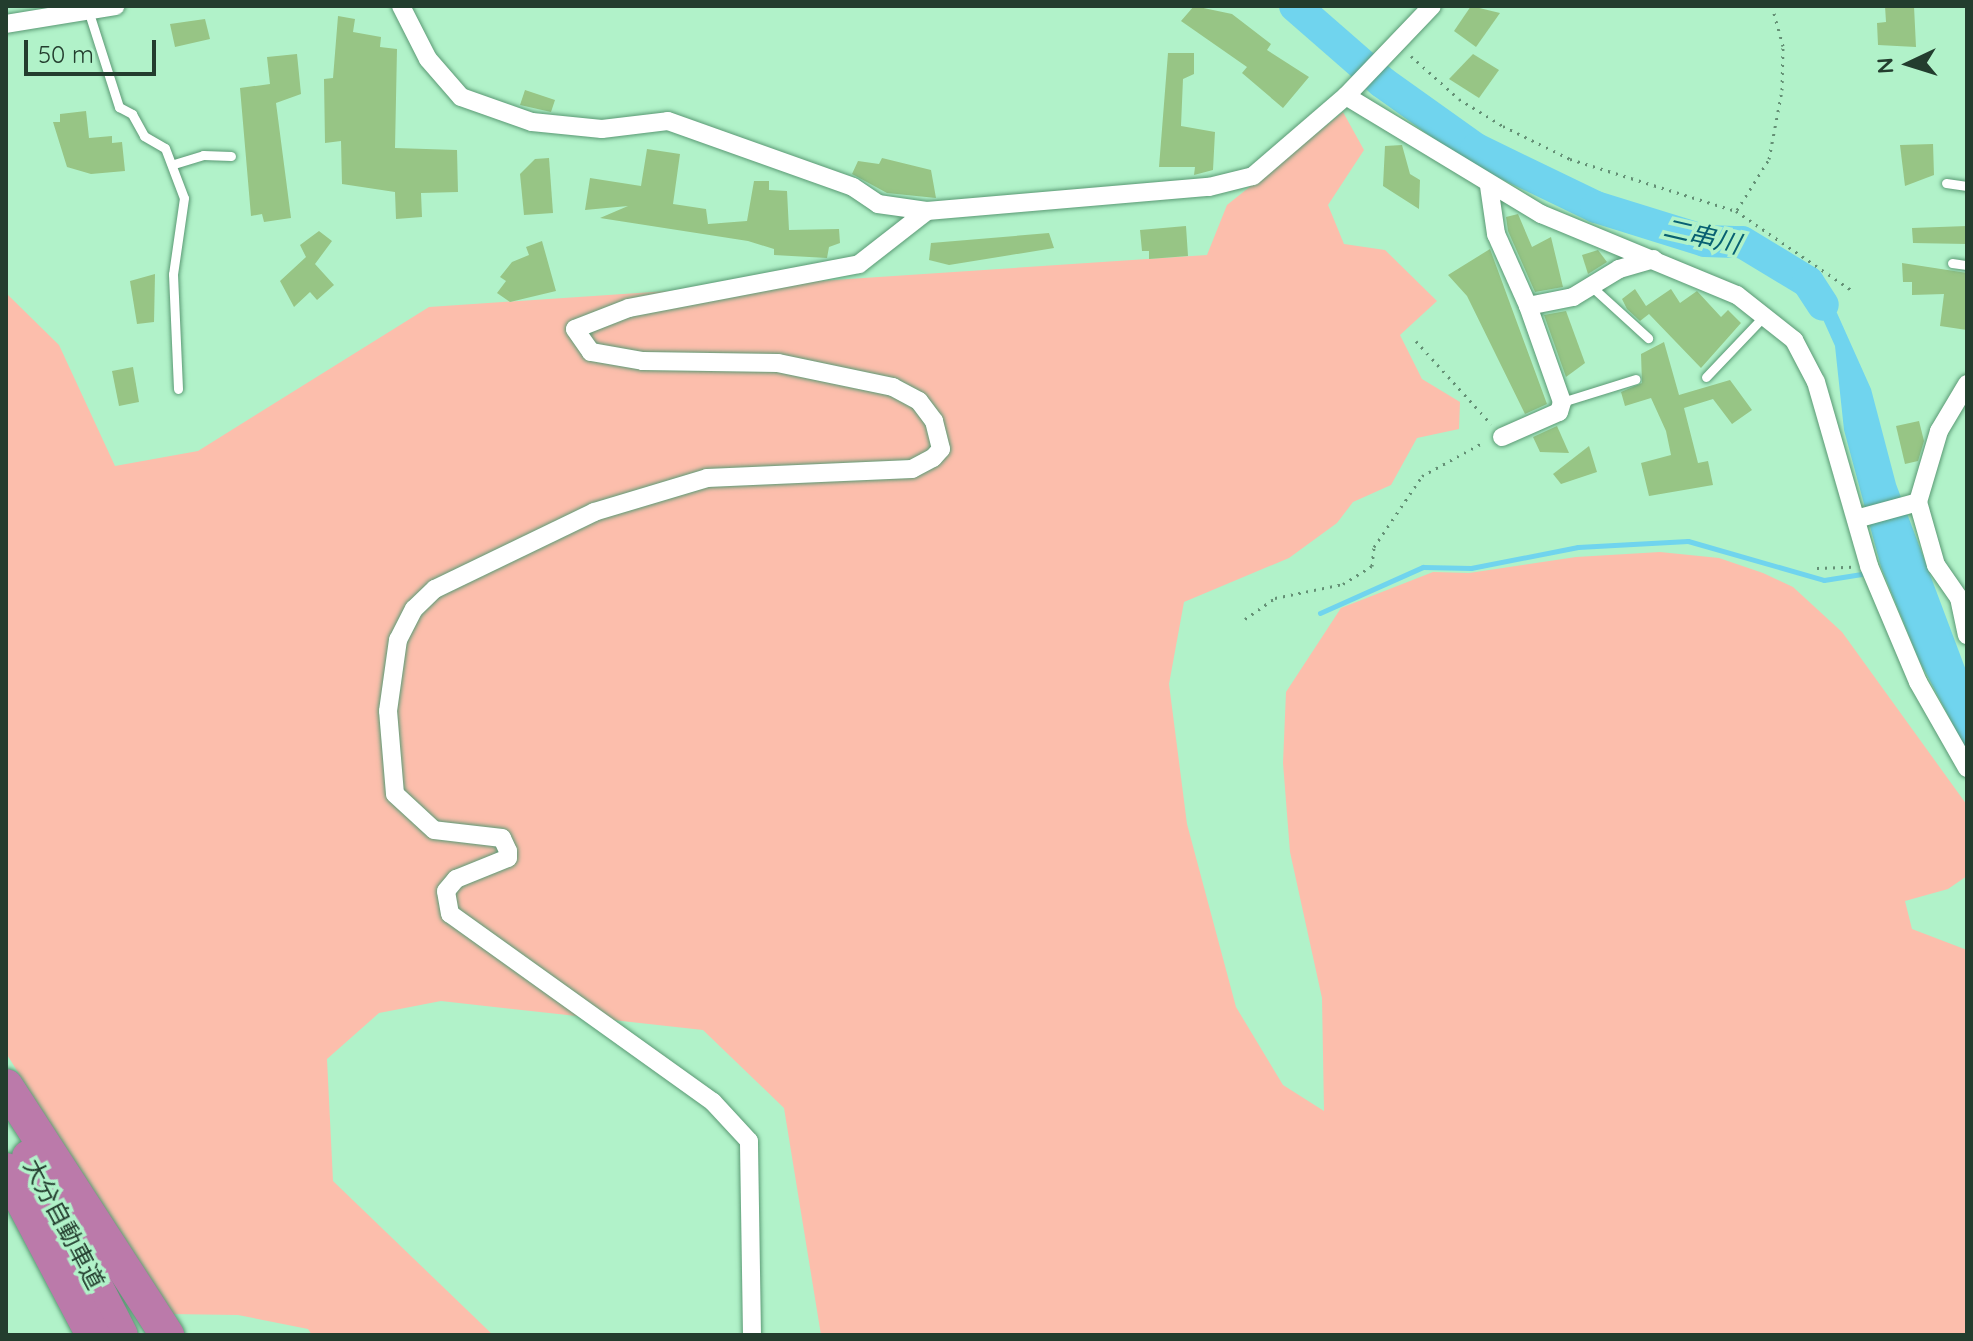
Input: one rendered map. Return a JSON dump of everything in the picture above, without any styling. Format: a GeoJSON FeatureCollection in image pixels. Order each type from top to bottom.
{"type":"FeatureCollection","features":[{"type":"Feature","properties":{"kind":"highway"},"geometry":{"type":"LineString","coordinates":[[6,1086],[167,1335]]}},
{"type":"Feature","properties":{"kind":"highway","name":"大分自動車道"},"geometry":{"type":"LineString","coordinates":[[6,1114],[121,1335]]}},
{"type":"Feature","properties":{"kind":"highway","name":"大分自動車道"},"geometry":{"type":"LineString","coordinates":[[6,1170],[93,1335]]}},
{"type":"Feature","properties":{"kind":"street"},"geometry":{"type":"LineString","coordinates":[[6,24],[89,13],[116,6]]}},
{"type":"Feature","properties":{"kind":"street"},"geometry":{"type":"LineString","coordinates":[[401,6],[428,59],[461,97],[532,122],[602,129],[668,121],[853,187],[878,204],[927,211],[1209,187],[1253,176],[1346,96],[1432,6]]}},
{"type":"Feature","properties":{"kind":"street"},"geometry":{"type":"LineString","coordinates":[[1346,96],[1489,186],[1654,259],[1767,314],[1794,340],[1816,382],[1868,562],[1918,682],[1967,768]]}},
{"type":"Feature","properties":{"kind":"street"},"geometry":{"type":"LineString","coordinates":[[1489,186],[1496,234],[1528,306],[1562,402],[1559,412],[1502,437]]}},
{"type":"Feature","properties":{"kind":"street"},"geometry":{"type":"LineString","coordinates":[[752,1335],[749,1141],[713,1102],[450,914],[446,891],[456,879],[508,858],[508,851],[502,838],[434,830],[395,794],[388,711],[398,640],[414,609],[435,589],[594,512],[707,478],[912,469],[933,458],[941,449],[934,421],[919,401],[893,387],[778,363],[617,356],[591,352],[575,329],[584,321],[643,304],[859,264],[927,211]]}},
{"type":"Feature","properties":{"kind":"street"},"geometry":{"type":"LineString","coordinates":[[1528,306],[1592,287],[1619,269],[1654,259]]}},
{"type":"Feature","properties":{"kind":"street"},"geometry":{"type":"LineString","coordinates":[[1967,384],[1939,431],[1918,502],[1936,565],[1959,598],[1967,635]]}},
{"type":"Feature","properties":{"kind":"street"},"geometry":{"type":"LineString","coordinates":[[1856,519],[1918,502]]}},
{"type":"Feature","properties":{"kind":"lane"},"geometry":{"type":"LineString","coordinates":[[89,13],[119,107],[174,164],[184,198],[173,274],[178,389]]}},
{"type":"Feature","properties":{"kind":"lane"},"geometry":{"type":"LineString","coordinates":[[174,164],[203,155],[231,156]]}},
{"type":"Feature","properties":{"kind":"lane"},"geometry":{"type":"LineString","coordinates":[[1946,183],[1967,186]]}},
{"type":"Feature","properties":{"kind":"lane"},"geometry":{"type":"LineString","coordinates":[[1952,263],[1967,265]]}},
{"type":"Feature","properties":{"kind":"lane"},"geometry":{"type":"LineString","coordinates":[[1592,287],[1648,338]]}},
{"type":"Feature","properties":{"kind":"lane"},"geometry":{"type":"LineString","coordinates":[[1706,377],[1767,314]]}},
{"type":"Feature","properties":{"kind":"lane"},"geometry":{"type":"LineString","coordinates":[[1562,402],[1636,379]]}},
{"type":"Feature","properties":{"kind":"path"},"geometry":{"type":"LineString","coordinates":[[1736,211],[1769,159],[1782,90],[1783,46],[1772,6]]}},
{"type":"Feature","properties":{"kind":"path"},"geometry":{"type":"LineString","coordinates":[[1397,44],[1459,99],[1503,126],[1585,164],[1736,211],[1853,291]]}},
{"type":"Feature","properties":{"kind":"path"},"geometry":{"type":"LineString","coordinates":[[1245,619],[1275,598],[1343,584],[1372,566],[1374,547],[1422,476],[1462,449],[1502,437],[1416,341]]}},
{"type":"Feature","properties":{"kind":"path"},"geometry":{"type":"LineString","coordinates":[[1817,568],[1830,572],[1868,562]]}},
{"type":"Feature","properties":{"kind":"shaded area"},"geometry":{"type":"Polygon","coordinates":[[[1343,112],[1364,150],[1328,205],[1344,244],[1385,250],[1437,301],[1400,335],[1422,379],[1460,402],[1459,429],[1417,438],[1391,485],[1353,502],[1337,523],[1289,558],[1184,602],[1169,684],[1187,824],[1236,1007],[1283,1085],[1324,1111],[1322,998],[1290,852],[1283,763],[1286,692],[1341,608],[1433,572],[1469,573],[1576,557],[1660,552],[1719,558],[1763,573],[1793,587],[1842,632],[1967,805],[1967,876],[1948,889],[1905,901],[1912,929],[1967,950],[1967,1335],[821,1335],[784,1108],[703,1030],[441,1001],[379,1013],[327,1059],[333,1181],[493,1335],[312,1335],[308,1329],[238,1315],[168,1314],[6,1053],[6,293],[59,345],[115,466],[198,451],[429,307],[1207,255],[1227,205],[1343,112]]]}},
{"type":"Feature","properties":{"kind":"water"},"geometry":{"type":"Polygon","coordinates":[[[1798,270],[1837,313],[1871,389],[1896,484],[1967,673],[1967,751],[1919,660],[1881,567],[1844,430],[1835,346],[1817,306],[1790,278],[1798,270]]]}},
{"type":"Feature","properties":{"kind":"building"},"geometry":{"type":"Polygon","coordinates":[[[1194,6],[1232,14],[1271,44],[1267,50],[1309,77],[1283,108],[1242,73],[1247,67],[1181,21],[1194,6]]]}},
{"type":"Feature","properties":{"kind":"building"},"geometry":{"type":"Polygon","coordinates":[[[1471,6],[1500,13],[1476,47],[1454,31],[1471,6]]]}},
{"type":"Feature","properties":{"kind":"building"},"geometry":{"type":"Polygon","coordinates":[[[1885,6],[1914,6],[1916,47],[1878,45],[1877,23],[1886,22],[1885,6]]]}},
{"type":"Feature","properties":{"kind":"building"},"geometry":{"type":"Polygon","coordinates":[[[338,16],[355,19],[353,32],[381,37],[380,47],[397,49],[395,148],[457,150],[458,192],[421,193],[422,217],[396,219],[395,192],[342,184],[341,141],[325,143],[324,79],[333,78],[338,16]]]}},
{"type":"Feature","properties":{"kind":"building"},"geometry":{"type":"Polygon","coordinates":[[[205,19],[210,39],[175,47],[170,24],[205,19]]]}},
{"type":"Feature","properties":{"kind":"building"},"geometry":{"type":"Polygon","coordinates":[[[1168,53],[1194,53],[1194,74],[1183,79],[1181,126],[1215,132],[1213,170],[1194,175],[1195,167],[1159,167],[1168,53]]]}},
{"type":"Feature","properties":{"kind":"building"},"geometry":{"type":"Polygon","coordinates":[[[297,54],[301,94],[276,103],[291,218],[264,222],[262,214],[251,216],[240,88],[270,84],[267,57],[297,54]]]}},
{"type":"Feature","properties":{"kind":"building"},"geometry":{"type":"Polygon","coordinates":[[[1473,54],[1499,70],[1479,98],[1449,79],[1473,54]]]}},
{"type":"Feature","properties":{"kind":"building"},"geometry":{"type":"Polygon","coordinates":[[[525,90],[555,100],[551,112],[520,105],[525,90]]]}},
{"type":"Feature","properties":{"kind":"building"},"geometry":{"type":"Polygon","coordinates":[[[86,111],[89,138],[112,136],[112,143],[122,142],[125,171],[91,174],[67,167],[53,122],[60,122],[60,114],[86,111]]]}},
{"type":"Feature","properties":{"kind":"building"},"geometry":{"type":"Polygon","coordinates":[[[1933,144],[1934,175],[1905,186],[1900,145],[1933,144]]]}},
{"type":"Feature","properties":{"kind":"building"},"geometry":{"type":"Polygon","coordinates":[[[1402,145],[1410,174],[1420,180],[1419,209],[1383,186],[1385,146],[1402,145]]]}},
{"type":"Feature","properties":{"kind":"building"},"geometry":{"type":"Polygon","coordinates":[[[647,149],[680,154],[673,204],[706,209],[708,224],[747,221],[754,181],[769,181],[769,190],[787,191],[789,230],[839,229],[840,243],[829,247],[827,258],[774,255],[774,249],[748,241],[600,218],[628,206],[585,210],[590,178],[641,186],[647,149]]]}},
{"type":"Feature","properties":{"kind":"building"},"geometry":{"type":"Polygon","coordinates":[[[549,158],[553,213],[524,215],[520,174],[535,159],[549,158]]]}},
{"type":"Feature","properties":{"kind":"building"},"geometry":{"type":"Polygon","coordinates":[[[882,158],[931,170],[936,198],[887,193],[852,174],[858,161],[879,164],[882,158]]]}},
{"type":"Feature","properties":{"kind":"building"},"geometry":{"type":"Polygon","coordinates":[[[1518,214],[1532,247],[1551,237],[1563,287],[1535,292],[1508,231],[1506,217],[1518,214]]]}},
{"type":"Feature","properties":{"kind":"building"},"geometry":{"type":"Polygon","coordinates":[[[1186,226],[1188,256],[1149,259],[1149,251],[1142,251],[1140,230],[1186,226]]]}},
{"type":"Feature","properties":{"kind":"building"},"geometry":{"type":"Polygon","coordinates":[[[1967,226],[1967,244],[1913,243],[1912,228],[1967,226]]]}},
{"type":"Feature","properties":{"kind":"building"},"geometry":{"type":"Polygon","coordinates":[[[319,231],[332,241],[315,264],[334,285],[317,300],[310,292],[294,307],[280,281],[306,257],[300,245],[319,231]]]}},
{"type":"Feature","properties":{"kind":"building"},"geometry":{"type":"Polygon","coordinates":[[[1049,233],[1054,248],[949,265],[929,260],[931,243],[1049,233]]]}},
{"type":"Feature","properties":{"kind":"building"},"geometry":{"type":"Polygon","coordinates":[[[542,241],[556,291],[510,302],[497,293],[506,281],[500,277],[512,262],[529,255],[526,247],[542,241]]]}},
{"type":"Feature","properties":{"kind":"building"},"geometry":{"type":"Polygon","coordinates":[[[1490,249],[1547,404],[1525,414],[1467,296],[1448,275],[1490,249]]]}},
{"type":"Feature","properties":{"kind":"building"},"geometry":{"type":"Polygon","coordinates":[[[1598,250],[1607,262],[1588,274],[1582,255],[1598,250]]]}},
{"type":"Feature","properties":{"kind":"building"},"geometry":{"type":"Polygon","coordinates":[[[1902,263],[1967,273],[1967,330],[1940,326],[1944,294],[1912,295],[1912,282],[1903,282],[1902,263]]]}},
{"type":"Feature","properties":{"kind":"building"},"geometry":{"type":"Polygon","coordinates":[[[155,274],[154,322],[137,324],[130,281],[155,274]]]}},
{"type":"Feature","properties":{"kind":"building"},"geometry":{"type":"Polygon","coordinates":[[[1635,289],[1646,306],[1671,289],[1680,303],[1697,291],[1721,317],[1728,310],[1741,323],[1701,368],[1649,314],[1640,321],[1627,309],[1622,299],[1635,289]]]}},
{"type":"Feature","properties":{"kind":"building"},"geometry":{"type":"Polygon","coordinates":[[[1566,311],[1585,363],[1566,377],[1544,315],[1566,311]]]}},
{"type":"Feature","properties":{"kind":"building"},"geometry":{"type":"Polygon","coordinates":[[[1664,342],[1679,395],[1730,380],[1752,410],[1732,424],[1713,399],[1684,408],[1698,463],[1708,461],[1713,485],[1649,496],[1641,463],[1671,455],[1666,431],[1651,398],[1625,406],[1621,392],[1642,383],[1641,354],[1664,342]]]}},
{"type":"Feature","properties":{"kind":"building"},"geometry":{"type":"Polygon","coordinates":[[[133,367],[139,402],[119,406],[112,371],[133,367]]]}},
{"type":"Feature","properties":{"kind":"building"},"geometry":{"type":"Polygon","coordinates":[[[1919,421],[1924,441],[1918,461],[1905,464],[1896,426],[1919,421]]]}},
{"type":"Feature","properties":{"kind":"building"},"geometry":{"type":"Polygon","coordinates":[[[1557,426],[1569,453],[1540,452],[1533,437],[1557,426]]]}},
{"type":"Feature","properties":{"kind":"building"},"geometry":{"type":"Polygon","coordinates":[[[1589,446],[1597,472],[1561,484],[1553,474],[1589,446]]]}},
{"type":"Feature","properties":{"kind":"waterway","name":"二串川"},"geometry":{"type":"LineString","coordinates":[[1295,6],[1382,82],[1476,149],[1596,207],[1705,241],[1742,242],[1808,282],[1823,305]]}},
{"type":"Feature","properties":{"kind":"waterway"},"geometry":{"type":"LineString","coordinates":[[1320,613],[1423,567],[1471,568],[1578,547],[1688,541],[1824,580],[1862,574]]}}]}
